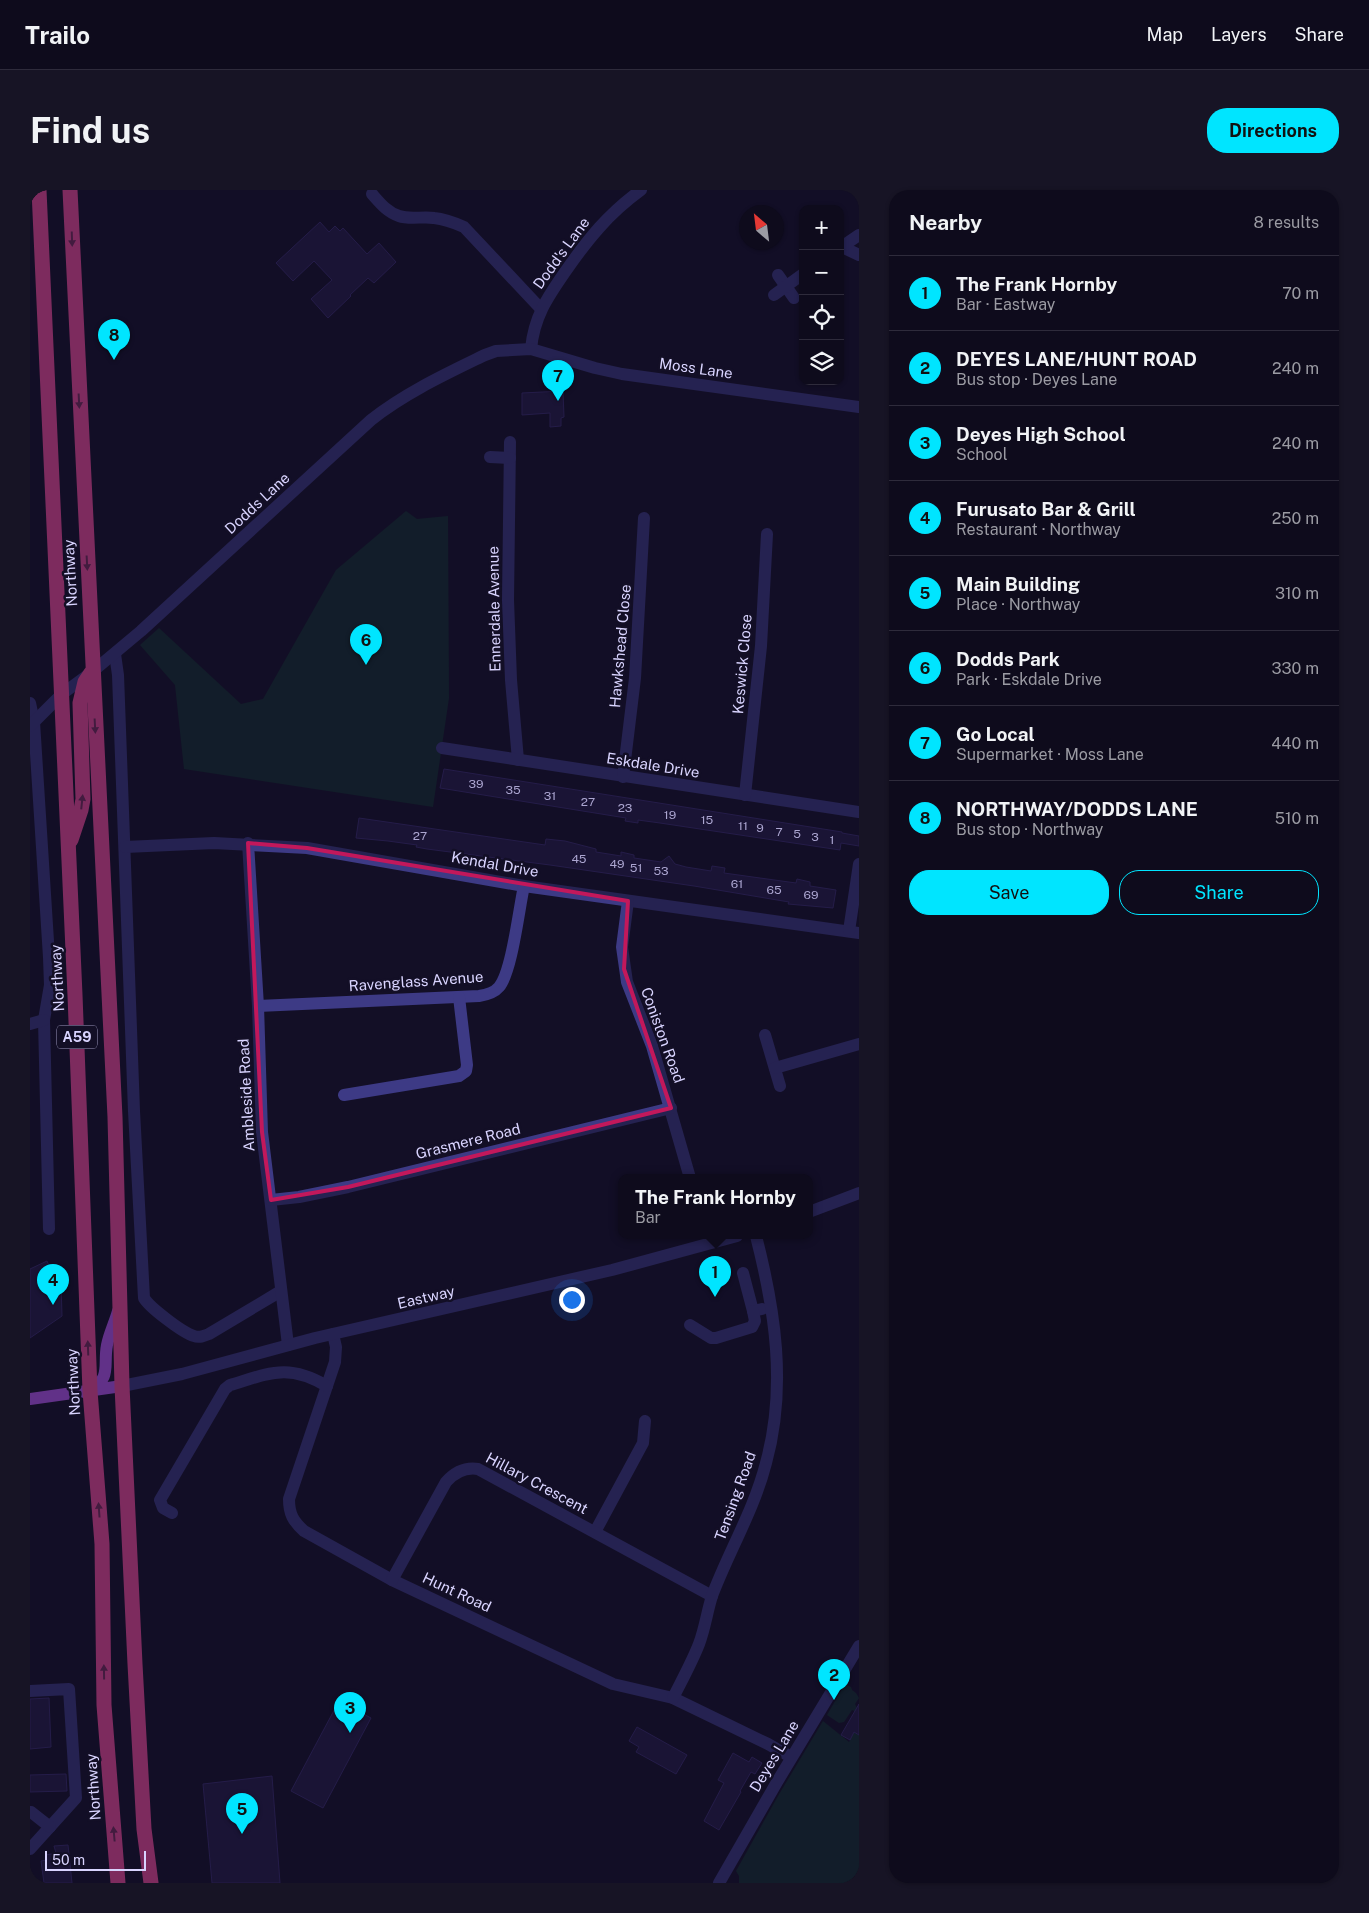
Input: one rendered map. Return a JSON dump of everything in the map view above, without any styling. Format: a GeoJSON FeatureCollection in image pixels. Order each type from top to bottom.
{"type":"FeatureCollection","features":[{"type":"Feature","properties":{"kind":"highway","name":"Northway"},"geometry":{"type":"LineString","coordinates":[[39,190],[62,694],[90,1391],[102,1544],[104,1705],[118,1883]]}},
{"type":"Feature","properties":{"kind":"highway","name":"Northway"},"geometry":{"type":"LineString","coordinates":[[70,190],[115,1117],[122,1386],[144,1830],[151,1883]]}},
{"type":"Feature","properties":{"kind":"highway"},"geometry":{"type":"LineString","coordinates":[[68,849],[81,810],[82,798],[80,702],[85,682],[92,672]]}},
{"type":"Feature","properties":{"kind":"main road"},"geometry":{"type":"LineString","coordinates":[[90,1391],[101,1381],[105,1374],[107,1346],[120,1306]]}},
{"type":"Feature","properties":{"kind":"main road"},"geometry":{"type":"LineString","coordinates":[[30,1399],[122,1386]]}},
{"type":"Feature","properties":{"kind":"street","name":"Dodd's Lane"},"geometry":{"type":"LineString","coordinates":[[531,349],[534,328],[541,309],[588,238],[641,190]]}},
{"type":"Feature","properties":{"kind":"street"},"geometry":{"type":"LineString","coordinates":[[372,194],[384,208],[398,216],[406,218],[433,218],[464,227],[541,309]]}},
{"type":"Feature","properties":{"kind":"street"},"geometry":{"type":"LineString","coordinates":[[844,245],[859,235]]}},
{"type":"Feature","properties":{"kind":"street"},"geometry":{"type":"LineString","coordinates":[[844,248],[859,255]]}},
{"type":"Feature","properties":{"kind":"street"},"geometry":{"type":"LineString","coordinates":[[778,276],[794,298]]}},
{"type":"Feature","properties":{"kind":"street"},"geometry":{"type":"LineString","coordinates":[[774,295],[799,277]]}},
{"type":"Feature","properties":{"kind":"street","name":"Dodds Lane"},"geometry":{"type":"LineString","coordinates":[[32,724],[62,694],[115,654],[371,420],[389,406],[486,355],[506,350],[531,349]]}},
{"type":"Feature","properties":{"kind":"street","name":"Moss Lane"},"geometry":{"type":"LineString","coordinates":[[531,349],[622,374],[859,407]]}},
{"type":"Feature","properties":{"kind":"street","name":"Ennerdale Avenue"},"geometry":{"type":"LineString","coordinates":[[510,442],[508,600],[511,680],[518,760]]}},
{"type":"Feature","properties":{"kind":"street"},"geometry":{"type":"LineString","coordinates":[[490,457],[510,458]]}},
{"type":"Feature","properties":{"kind":"street","name":"Hawkshead Close"},"geometry":{"type":"LineString","coordinates":[[623,777],[635,678],[644,518]]}},
{"type":"Feature","properties":{"kind":"street","name":"Keswick Close"},"geometry":{"type":"LineString","coordinates":[[745,795],[761,646],[767,534]]}},
{"type":"Feature","properties":{"kind":"street"},"geometry":{"type":"LineString","coordinates":[[115,654],[118,675],[135,1130],[144,1298],[150,1307],[188,1333],[198,1337],[209,1334],[281,1291]]}},
{"type":"Feature","properties":{"kind":"street","name":"Northway"},"geometry":{"type":"LineString","coordinates":[[30,703],[49,957],[50,985],[44,1020],[49,1229]]}},
{"type":"Feature","properties":{"kind":"street","name":"Eskdale Drive"},"geometry":{"type":"LineString","coordinates":[[442,748],[859,812]]}},
{"type":"Feature","properties":{"kind":"street","name":"Kendal Drive"},"geometry":{"type":"LineString","coordinates":[[125,847],[214,843],[307,848],[524,886],[854,932]]}},
{"type":"Feature","properties":{"kind":"street","name":"Ambleside Road"},"geometry":{"type":"LineString","coordinates":[[248,844],[258,1006],[262,1132],[288,1344]]}},
{"type":"Feature","properties":{"kind":"street"},"geometry":{"type":"LineString","coordinates":[[854,932],[859,864]]}},
{"type":"Feature","properties":{"kind":"street","name":"Ravenglass Avenue"},"geometry":{"type":"LineString","coordinates":[[258,1006],[478,996],[490,993],[499,987],[508,968],[524,886]]}},
{"type":"Feature","properties":{"kind":"street","name":"Coniston Road"},"geometry":{"type":"LineString","coordinates":[[628,901],[622,947],[626,976],[652,1046],[689,1174]]}},
{"type":"Feature","properties":{"kind":"street"},"geometry":{"type":"LineString","coordinates":[[344,1095],[459,1076],[466,1071],[459,997]]}},
{"type":"Feature","properties":{"kind":"street"},"geometry":{"type":"LineString","coordinates":[[30,1024],[44,1020]]}},
{"type":"Feature","properties":{"kind":"street"},"geometry":{"type":"LineString","coordinates":[[765,1035],[780,1086]]}},
{"type":"Feature","properties":{"kind":"street"},"geometry":{"type":"LineString","coordinates":[[775,1068],[859,1044]]}},
{"type":"Feature","properties":{"kind":"street","name":"Grasmere Road"},"geometry":{"type":"LineString","coordinates":[[271,1200],[299,1197],[348,1187],[671,1108]]}},
{"type":"Feature","properties":{"kind":"street"},"geometry":{"type":"LineString","coordinates":[[813,1210],[859,1193]]}},
{"type":"Feature","properties":{"kind":"street","name":"Tensing Road"},"geometry":{"type":"LineString","coordinates":[[673,1698],[699,1644],[712,1596],[744,1524],[766,1463],[774,1421],[778,1392],[776,1338],[772,1306],[757,1239]]}},
{"type":"Feature","properties":{"kind":"street","name":"Eastway"},"geometry":{"type":"LineString","coordinates":[[122,1386],[191,1372],[288,1344],[612,1270],[707,1240]]}},
{"type":"Feature","properties":{"kind":"street"},"geometry":{"type":"LineString","coordinates":[[690,1326],[711,1338],[752,1327],[755,1321],[754,1311],[743,1272]]}},
{"type":"Feature","properties":{"kind":"street"},"geometry":{"type":"LineString","coordinates":[[754,1311],[772,1306]]}},
{"type":"Feature","properties":{"kind":"street","name":"Hunt Road"},"geometry":{"type":"LineString","coordinates":[[333,1334],[336,1347],[335,1362],[290,1499],[292,1517],[304,1531],[392,1580],[613,1684],[673,1698],[768,1744],[791,1758]]}},
{"type":"Feature","properties":{"kind":"street"},"geometry":{"type":"LineString","coordinates":[[172,1513],[163,1508],[160,1500],[225,1389],[230,1385],[284,1371],[312,1378],[327,1386]]}},
{"type":"Feature","properties":{"kind":"street"},"geometry":{"type":"LineString","coordinates":[[595,1532],[643,1443],[645,1421]]}},
{"type":"Feature","properties":{"kind":"street","name":"Hillary Crescent"},"geometry":{"type":"LineString","coordinates":[[392,1580],[446,1482],[452,1476],[470,1468],[478,1469],[712,1596]]}},
{"type":"Feature","properties":{"kind":"street","name":"Deyes Lane"},"geometry":{"type":"LineString","coordinates":[[723,1882],[791,1758],[859,1646]]}},
{"type":"Feature","properties":{"kind":"street"},"geometry":{"type":"LineString","coordinates":[[30,1691],[69,1689],[76,1798],[30,1849]]}},
{"type":"Feature","properties":{"kind":"street"},"geometry":{"type":"LineString","coordinates":[[31,1812],[50,1827]]}},
{"type":"Feature","properties":{"kind":"highlighted area"},"geometry":{"type":"Polygon","coordinates":[[[248,843],[307,848],[628,901],[624,969],[671,1108],[348,1187],[271,1200],[262,1132],[248,843]]]}},
{"type":"Feature","properties":{"kind":"green space"},"geometry":{"type":"Polygon","coordinates":[[[406,511],[417,519],[448,516],[449,698],[433,807],[184,769],[175,685],[140,645],[159,628],[241,704],[263,699],[336,570],[406,511]]]}},
{"type":"Feature","properties":{"kind":"green space"},"geometry":{"type":"Polygon","coordinates":[[[845,1684],[851,1687],[859,1698],[855,1704],[857,1708],[855,1711],[852,1710],[844,1722],[839,1723],[827,1715],[845,1684]]]}},
{"type":"Feature","properties":{"kind":"green space"},"geometry":{"type":"Polygon","coordinates":[[[823,1721],[849,1742],[854,1732],[859,1735],[859,1883],[739,1883],[739,1876],[736,1871],[823,1721]]]}},
{"type":"Feature","properties":{"kind":"building"},"geometry":{"type":"Polygon","coordinates":[[[320,222],[329,232],[335,226],[340,231],[343,228],[367,254],[379,243],[396,262],[374,283],[368,278],[328,318],[311,299],[332,280],[314,261],[293,281],[276,263],[320,222]]]}},
{"type":"Feature","properties":{"kind":"building"},"geometry":{"type":"Polygon","coordinates":[[[563,391],[564,417],[561,418],[561,426],[550,427],[550,413],[522,415],[522,393],[563,391]]]}},
{"type":"Feature","properties":{"kind":"building"},"geometry":{"type":"Polygon","coordinates":[[[444,769],[842,832],[859,836],[859,846],[841,843],[840,850],[638,820],[638,823],[625,821],[626,818],[440,788],[444,769]]]}},
{"type":"Feature","properties":{"kind":"building"},"geometry":{"type":"Polygon","coordinates":[[[359,818],[545,845],[546,839],[565,841],[596,849],[596,852],[621,856],[621,852],[634,855],[634,858],[661,862],[669,856],[675,864],[686,867],[711,871],[712,866],[725,868],[724,873],[796,883],[797,879],[810,882],[810,886],[836,890],[833,908],[788,904],[789,902],[694,886],[427,849],[416,847],[417,845],[356,838],[359,818]]]}},
{"type":"Feature","properties":{"kind":"building"},"geometry":{"type":"Polygon","coordinates":[[[47,1261],[56,1283],[61,1283],[62,1316],[30,1338],[30,1269],[47,1261]]]}},
{"type":"Feature","properties":{"kind":"building"},"geometry":{"type":"Polygon","coordinates":[[[49,1698],[51,1747],[30,1749],[30,1699],[49,1698]]]}},
{"type":"Feature","properties":{"kind":"building"},"geometry":{"type":"Polygon","coordinates":[[[339,1701],[371,1718],[323,1808],[291,1791],[339,1701]]]}},
{"type":"Feature","properties":{"kind":"building"},"geometry":{"type":"Polygon","coordinates":[[[859,1704],[859,1735],[854,1732],[850,1740],[841,1735],[859,1704]]]}},
{"type":"Feature","properties":{"kind":"building"},"geometry":{"type":"Polygon","coordinates":[[[637,1727],[687,1755],[676,1774],[636,1752],[639,1747],[629,1741],[637,1727]]]}},
{"type":"Feature","properties":{"kind":"building"},"geometry":{"type":"Polygon","coordinates":[[[733,1753],[749,1762],[752,1757],[762,1763],[755,1774],[751,1772],[719,1830],[704,1821],[724,1783],[718,1780],[733,1753]]]}},
{"type":"Feature","properties":{"kind":"building"},"geometry":{"type":"Polygon","coordinates":[[[66,1774],[67,1791],[30,1792],[30,1775],[66,1774]]]}},
{"type":"Feature","properties":{"kind":"building"},"geometry":{"type":"Polygon","coordinates":[[[272,1776],[280,1883],[212,1883],[203,1784],[272,1776]]]}},
{"type":"Feature","properties":{"kind":"building"},"geometry":{"type":"Polygon","coordinates":[[[68,1845],[72,1883],[44,1883],[41,1861],[47,1860],[46,1855],[56,1853],[54,1846],[68,1845]]]}},
{"type":"Feature","properties":{"kind":"place","name":"NORTHWAY/DODDS LANE"},"geometry":{"type":"Point","coordinates":[114,360]}},
{"type":"Feature","properties":{"kind":"place","name":"Go Local"},"geometry":{"type":"Point","coordinates":[558,401]}},
{"type":"Feature","properties":{"kind":"place","name":"Dodds Park"},"geometry":{"type":"Point","coordinates":[366,665]}},
{"type":"Feature","properties":{"kind":"place","name":"The Frank Hornby"},"geometry":{"type":"Point","coordinates":[715,1297]}},
{"type":"Feature","properties":{"kind":"place","name":"Furusato Bar & Grill"},"geometry":{"type":"Point","coordinates":[53,1305]}},
{"type":"Feature","properties":{"kind":"place","name":"DEYES LANE/HUNT ROAD"},"geometry":{"type":"Point","coordinates":[834,1700]}},
{"type":"Feature","properties":{"kind":"place","name":"Deyes High School"},"geometry":{"type":"Point","coordinates":[350,1733]}},
{"type":"Feature","properties":{"kind":"place","name":"Main Building"},"geometry":{"type":"Point","coordinates":[242,1834]}}]}
